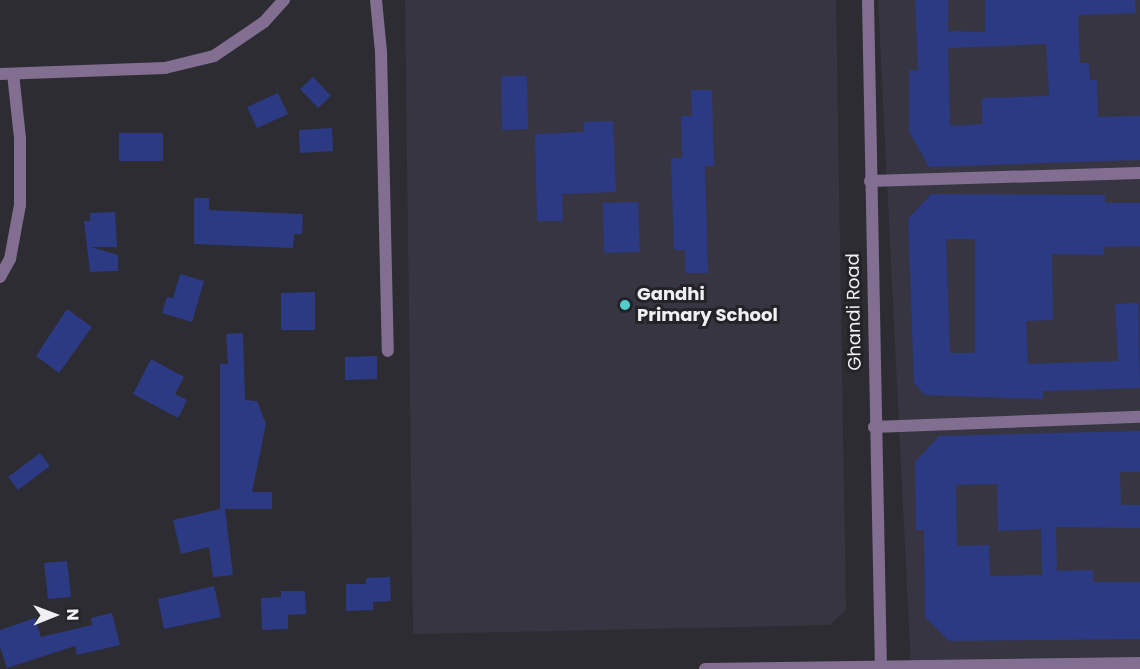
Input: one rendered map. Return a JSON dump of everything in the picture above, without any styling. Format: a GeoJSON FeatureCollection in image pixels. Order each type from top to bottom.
{"type":"FeatureCollection","features":[{"type":"Feature","properties":{"kind":"street"},"geometry":{"type":"LineString","coordinates":[[0,74],[165,68],[214,56],[264,22],[284,0]]}},
{"type":"Feature","properties":{"kind":"street"},"geometry":{"type":"LineString","coordinates":[[376,0],[381,52],[388,351]]}},
{"type":"Feature","properties":{"kind":"street","name":"Ghandi Road"},"geometry":{"type":"LineString","coordinates":[[868,0],[874,428],[882,624],[881,668]]}},
{"type":"Feature","properties":{"kind":"street"},"geometry":{"type":"LineString","coordinates":[[0,277],[10,259],[20,205],[20,138],[13,74]]}},
{"type":"Feature","properties":{"kind":"street"},"geometry":{"type":"LineString","coordinates":[[870,181],[1140,173]]}},
{"type":"Feature","properties":{"kind":"street"},"geometry":{"type":"LineString","coordinates":[[874,428],[1140,417]]}},
{"type":"Feature","properties":{"kind":"street"},"geometry":{"type":"LineString","coordinates":[[705,669],[1140,663]]}},
{"type":"Feature","properties":{"kind":"shaded area","name":"Gandhi Primary School"},"geometry":{"type":"Polygon","coordinates":[[[405,0],[836,0],[846,610],[830,625],[413,634],[405,0]]]}},
{"type":"Feature","properties":{"kind":"shaded area"},"geometry":{"type":"Polygon","coordinates":[[[878,0],[1140,0],[1140,669],[911,669],[878,0]]]}},
{"type":"Feature","properties":{"kind":"building"},"geometry":{"type":"Polygon","coordinates":[[[915,0],[948,0],[948,31],[985,32],[985,0],[1135,0],[1136,13],[1078,15],[1080,63],[1089,63],[1090,80],[1097,80],[1098,117],[1140,116],[1140,160],[929,167],[909,131],[909,70],[918,70],[915,0]],[[1046,44],[948,48],[950,126],[982,124],[982,98],[1049,96],[1046,44]]]}},
{"type":"Feature","properties":{"kind":"building"},"geometry":{"type":"Polygon","coordinates":[[[501,76],[527,76],[528,129],[502,130],[501,76]]]}},
{"type":"Feature","properties":{"kind":"building"},"geometry":{"type":"Polygon","coordinates":[[[313,77],[331,96],[318,108],[300,89],[313,77]]]}},
{"type":"Feature","properties":{"kind":"building"},"geometry":{"type":"Polygon","coordinates":[[[691,90],[712,90],[714,166],[705,166],[708,273],[685,273],[685,250],[674,250],[671,158],[682,158],[681,116],[692,116],[691,90]]]}},
{"type":"Feature","properties":{"kind":"building"},"geometry":{"type":"Polygon","coordinates":[[[278,93],[288,114],[257,128],[247,107],[278,93]]]}},
{"type":"Feature","properties":{"kind":"building"},"geometry":{"type":"Polygon","coordinates":[[[613,121],[616,192],[562,194],[563,221],[537,221],[535,134],[584,132],[584,122],[613,121]]]}},
{"type":"Feature","properties":{"kind":"building"},"geometry":{"type":"Polygon","coordinates":[[[332,128],[333,151],[300,153],[299,130],[332,128]]]}},
{"type":"Feature","properties":{"kind":"building"},"geometry":{"type":"Polygon","coordinates":[[[119,133],[163,133],[163,161],[119,161],[119,133]]]}},
{"type":"Feature","properties":{"kind":"building"},"geometry":{"type":"Polygon","coordinates":[[[931,194],[1105,195],[1105,203],[1140,203],[1140,246],[1104,247],[1104,255],[1052,254],[1053,320],[1026,321],[1028,364],[1118,361],[1115,304],[1138,303],[1140,388],[1043,391],[1043,399],[925,395],[914,383],[908,219],[931,194]],[[946,239],[950,353],[975,353],[975,239],[946,239]]]}},
{"type":"Feature","properties":{"kind":"building"},"geometry":{"type":"Polygon","coordinates":[[[194,198],[209,198],[209,210],[303,214],[302,234],[294,234],[293,248],[194,244],[194,198]]]}},
{"type":"Feature","properties":{"kind":"building"},"geometry":{"type":"Polygon","coordinates":[[[638,202],[640,252],[604,253],[603,203],[638,202]]]}},
{"type":"Feature","properties":{"kind":"building"},"geometry":{"type":"Polygon","coordinates":[[[115,212],[117,247],[91,247],[118,255],[118,271],[90,272],[84,221],[90,221],[90,213],[115,212]]]}},
{"type":"Feature","properties":{"kind":"building"},"geometry":{"type":"Polygon","coordinates":[[[180,274],[204,281],[192,322],[162,313],[167,297],[173,298],[180,274]]]}},
{"type":"Feature","properties":{"kind":"building"},"geometry":{"type":"Polygon","coordinates":[[[315,292],[315,330],[281,330],[281,293],[315,292]]]}},
{"type":"Feature","properties":{"kind":"building"},"geometry":{"type":"Polygon","coordinates":[[[67,309],[92,327],[59,373],[36,356],[67,309]]]}},
{"type":"Feature","properties":{"kind":"building"},"geometry":{"type":"Polygon","coordinates":[[[243,333],[245,400],[257,401],[266,424],[252,492],[272,492],[272,509],[225,509],[233,575],[213,577],[209,547],[181,554],[173,520],[220,509],[220,364],[228,364],[226,334],[243,333]]]}},
{"type":"Feature","properties":{"kind":"building"},"geometry":{"type":"Polygon","coordinates":[[[377,356],[377,379],[345,380],[345,357],[377,356]]]}},
{"type":"Feature","properties":{"kind":"building"},"geometry":{"type":"Polygon","coordinates":[[[151,359],[184,377],[175,394],[187,400],[178,418],[133,394],[151,359]]]}},
{"type":"Feature","properties":{"kind":"building"},"geometry":{"type":"Polygon","coordinates":[[[1140,431],[1140,472],[1120,472],[1121,505],[1140,505],[1140,528],[1056,527],[1057,571],[1093,570],[1093,582],[1140,582],[1140,639],[949,641],[925,617],[924,530],[916,530],[915,462],[939,436],[1140,431]],[[997,484],[956,485],[957,546],[989,545],[990,576],[1042,575],[1041,529],[998,531],[997,484]]]}},
{"type":"Feature","properties":{"kind":"building"},"geometry":{"type":"Polygon","coordinates":[[[40,453],[50,466],[18,490],[8,477],[40,453]]]}},
{"type":"Feature","properties":{"kind":"building"},"geometry":{"type":"Polygon","coordinates":[[[67,561],[71,597],[48,599],[44,563],[67,561]]]}},
{"type":"Feature","properties":{"kind":"building"},"geometry":{"type":"Polygon","coordinates":[[[390,577],[391,601],[373,602],[373,610],[346,611],[346,584],[366,584],[366,578],[390,577]]]}},
{"type":"Feature","properties":{"kind":"building"},"geometry":{"type":"Polygon","coordinates":[[[214,586],[221,617],[164,629],[158,599],[214,586]]]}},
{"type":"Feature","properties":{"kind":"building"},"geometry":{"type":"Polygon","coordinates":[[[281,591],[305,591],[306,614],[288,615],[288,629],[262,630],[261,598],[281,597],[281,591]]]}},
{"type":"Feature","properties":{"kind":"building"},"geometry":{"type":"Polygon","coordinates":[[[112,613],[120,645],[77,655],[75,646],[7,668],[0,647],[0,630],[35,618],[41,637],[92,625],[91,618],[112,613]]]}},
{"type":"Feature","properties":{"kind":"place","name":"Gandhi Primary School"},"geometry":{"type":"Point","coordinates":[625,305]}}]}
